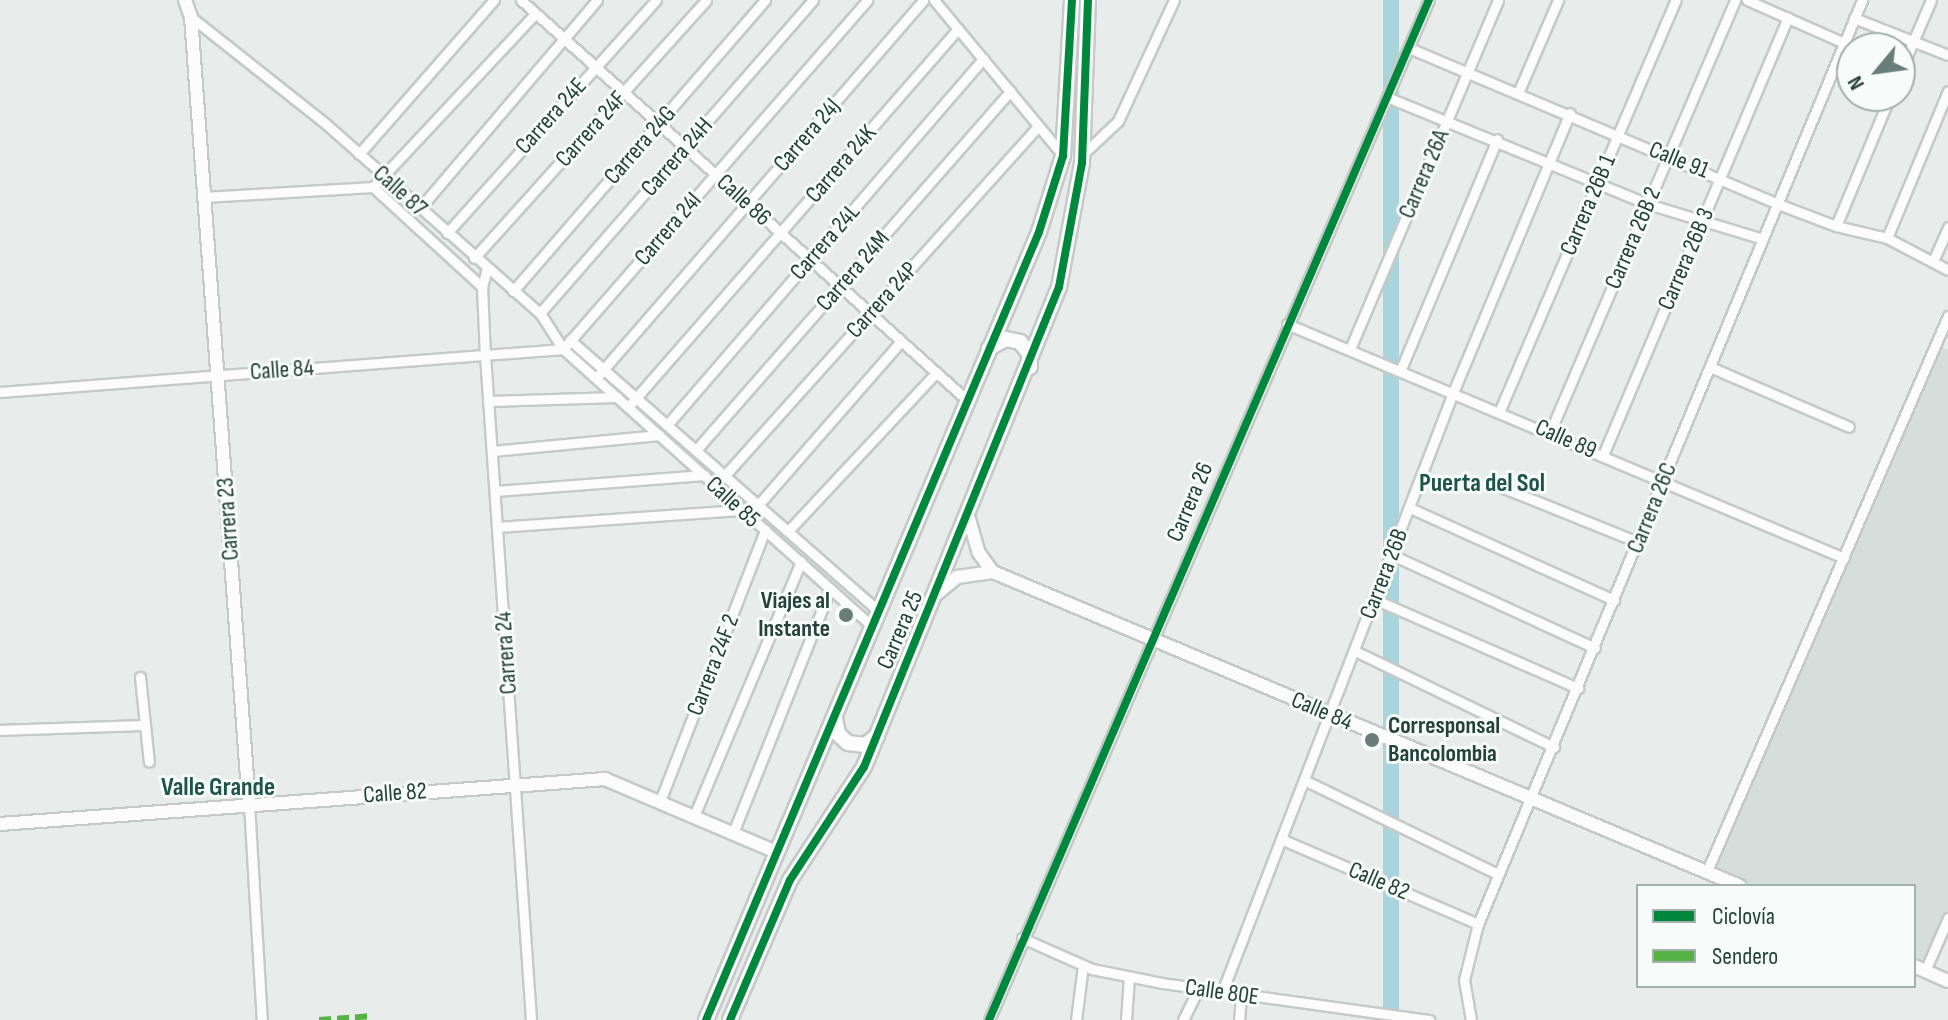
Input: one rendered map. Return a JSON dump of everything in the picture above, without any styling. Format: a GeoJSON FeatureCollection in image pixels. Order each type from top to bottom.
{"type":"FeatureCollection","features":[{"type":"Feature","properties":{"kind":"main road","name":"Carrera 25"},"geometry":{"type":"LineString","coordinates":[[706,1020],[1039,232],[1063,156],[1072,0]]}},
{"type":"Feature","properties":{"kind":"main road","name":"Carrera 25"},"geometry":{"type":"LineString","coordinates":[[730,1020],[790,880],[854,786],[878,734],[1029,371],[1059,287],[1083,154],[1088,0]]}},
{"type":"Feature","properties":{"kind":"main road"},"geometry":{"type":"LineString","coordinates":[[985,355],[993,344],[1013,339],[1029,353],[1029,371]]}},
{"type":"Feature","properties":{"kind":"main road"},"geometry":{"type":"LineString","coordinates":[[836,713],[836,731],[848,743],[865,745],[878,734]]}},
{"type":"Feature","properties":{"kind":"street","name":"Carrera 23"},"geometry":{"type":"LineString","coordinates":[[185,0],[191,17],[262,1020]]}},
{"type":"Feature","properties":{"kind":"street","name":"Carrera 23"},"geometry":{"type":"LineString","coordinates":[[191,17],[199,0]]}},
{"type":"Feature","properties":{"kind":"street"},"geometry":{"type":"LineString","coordinates":[[359,154],[494,0]]}},
{"type":"Feature","properties":{"kind":"street","name":"Calle 86"},"geometry":{"type":"LineString","coordinates":[[521,0],[967,400]]}},
{"type":"Feature","properties":{"kind":"street"},"geometry":{"type":"LineString","coordinates":[[420,208],[597,0]]}},
{"type":"Feature","properties":{"kind":"street","name":"Carrera 24E"},"geometry":{"type":"LineString","coordinates":[[447,233],[656,0]]}},
{"type":"Feature","properties":{"kind":"street","name":"Carrera 24F"},"geometry":{"type":"LineString","coordinates":[[474,258],[706,0]]}},
{"type":"Feature","properties":{"kind":"street","name":"Carrera 24G"},"geometry":{"type":"LineString","coordinates":[[513,291],[765,0]]}},
{"type":"Feature","properties":{"kind":"street","name":"Carrera 24H"},"geometry":{"type":"LineString","coordinates":[[540,313],[813,0]]}},
{"type":"Feature","properties":{"kind":"street","name":"Carrera 24I"},"geometry":{"type":"LineString","coordinates":[[567,344],[867,0]]}},
{"type":"Feature","properties":{"kind":"street","name":"Carrera 24J"},"geometry":{"type":"LineString","coordinates":[[599,374],[923,0]]}},
{"type":"Feature","properties":{"kind":"street"},"geometry":{"type":"LineString","coordinates":[[934,0],[1063,156]]}},
{"type":"Feature","properties":{"kind":"street"},"geometry":{"type":"LineString","coordinates":[[1083,154],[1118,121],[1174,0]]}},
{"type":"Feature","properties":{"kind":"street","name":"Carrera 26"},"geometry":{"type":"LineString","coordinates":[[989,1020],[1429,0]]}},
{"type":"Feature","properties":{"kind":"street","name":"Carrera 26A"},"geometry":{"type":"LineString","coordinates":[[1350,349],[1498,0]]}},
{"type":"Feature","properties":{"kind":"street"},"geometry":{"type":"LineString","coordinates":[[1518,93],[1558,0]]}},
{"type":"Feature","properties":{"kind":"street","name":"Carrera 26B 1"},"geometry":{"type":"LineString","coordinates":[[1500,410],[1676,0]]}},
{"type":"Feature","properties":{"kind":"street","name":"Carrera 26B 2"},"geometry":{"type":"LineString","coordinates":[[1550,432],[1735,0]]}},
{"type":"Feature","properties":{"kind":"street"},"geometry":{"type":"LineString","coordinates":[[1747,0],[1836,39]]}},
{"type":"Feature","properties":{"kind":"street","name":"Carrera 26C"},"geometry":{"type":"LineString","coordinates":[[1848,32],[1862,0]]}},
{"type":"Feature","properties":{"kind":"street"},"geometry":{"type":"LineString","coordinates":[[1916,34],[1931,0]]}},
{"type":"Feature","properties":{"kind":"street"},"geometry":{"type":"LineString","coordinates":[[373,187],[536,13]]}},
{"type":"Feature","properties":{"kind":"street","name":"Calle 87"},"geometry":{"type":"LineString","coordinates":[[191,17],[386,176],[474,258],[540,313],[599,374]]}},
{"type":"Feature","properties":{"kind":"street","name":"Carrera 26B 3"},"geometry":{"type":"LineString","coordinates":[[1603,455],[1788,18]]}},
{"type":"Feature","properties":{"kind":"street"},"geometry":{"type":"LineString","coordinates":[[1854,18],[1890,32]]}},
{"type":"Feature","properties":{"kind":"street","name":"Carrera 24K"},"geometry":{"type":"LineString","coordinates":[[628,407],[958,29]]}},
{"type":"Feature","properties":{"kind":"street"},"geometry":{"type":"LineString","coordinates":[[1916,42],[1948,55]]}},
{"type":"Feature","properties":{"kind":"street","name":"Calle 91"},"geometry":{"type":"LineString","coordinates":[[1409,48],[1570,113],[1778,204],[1836,226],[1887,238],[1934,259],[1948,270]]}},
{"type":"Feature","properties":{"kind":"street","name":"Carrera 24L"},"geometry":{"type":"LineString","coordinates":[[667,425],[983,59]]}},
{"type":"Feature","properties":{"kind":"street","name":"Carrera 26C"},"geometry":{"type":"LineString","coordinates":[[1471,1020],[1464,980],[1478,924],[1836,63]]}},
{"type":"Feature","properties":{"kind":"street","name":"Carrera 24M"},"geometry":{"type":"LineString","coordinates":[[696,450],[1010,91]]}},
{"type":"Feature","properties":{"kind":"street"},"geometry":{"type":"LineString","coordinates":[[1887,238],[1948,91]]}},
{"type":"Feature","properties":{"kind":"street"},"geometry":{"type":"LineString","coordinates":[[1387,97],[1445,122],[1497,139],[1548,165],[1648,204],[1701,224],[1763,239]]}},
{"type":"Feature","properties":{"kind":"street"},"geometry":{"type":"LineString","coordinates":[[1836,226],[1883,112]]}},
{"type":"Feature","properties":{"kind":"street","name":"Carrera 26B"},"geometry":{"type":"LineString","coordinates":[[1222,992],[1454,390],[1570,113]]}},
{"type":"Feature","properties":{"kind":"street","name":"Carrera 24P"},"geometry":{"type":"LineString","coordinates":[[726,474],[1038,126]]}},
{"type":"Feature","properties":{"kind":"street"},"geometry":{"type":"LineString","coordinates":[[1401,369],[1497,139]]}},
{"type":"Feature","properties":{"kind":"street"},"geometry":{"type":"LineString","coordinates":[[204,197],[361,185],[373,187],[482,287]]}},
{"type":"Feature","properties":{"kind":"street"},"geometry":{"type":"LineString","coordinates":[[1934,259],[1948,227]]}},
{"type":"Feature","properties":{"kind":"street","name":"Carrera 24"},"geometry":{"type":"LineString","coordinates":[[487,268],[482,287],[485,355],[531,1020]]}},
{"type":"Feature","properties":{"kind":"street"},"geometry":{"type":"LineString","coordinates":[[1707,871],[1948,316]]}},
{"type":"Feature","properties":{"kind":"street","name":"Calle 89"},"geometry":{"type":"LineString","coordinates":[[1287,324],[1454,390],[1844,558]]}},
{"type":"Feature","properties":{"kind":"street"},"geometry":{"type":"LineString","coordinates":[[759,504],[901,341]]}},
{"type":"Feature","properties":{"kind":"street","name":"Calle 84"},"geometry":{"type":"LineString","coordinates":[[0,392],[485,355],[567,344]]}},
{"type":"Feature","properties":{"kind":"street"},"geometry":{"type":"LineString","coordinates":[[1710,367],[1849,427]]}},
{"type":"Feature","properties":{"kind":"street"},"geometry":{"type":"LineString","coordinates":[[788,531],[936,373]]}},
{"type":"Feature","properties":{"kind":"street"},"geometry":{"type":"LineString","coordinates":[[599,374],[636,398],[726,474],[878,611]]}},
{"type":"Feature","properties":{"kind":"street","name":"Calle 85"},"geometry":{"type":"LineString","coordinates":[[599,374],[617,397],[871,625]]}},
{"type":"Feature","properties":{"kind":"street"},"geometry":{"type":"LineString","coordinates":[[488,401],[617,397]]}},
{"type":"Feature","properties":{"kind":"street"},"geometry":{"type":"LineString","coordinates":[[492,451],[659,435]]}},
{"type":"Feature","properties":{"kind":"street"},"geometry":{"type":"LineString","coordinates":[[495,491],[704,475]]}},
{"type":"Feature","properties":{"kind":"street"},"geometry":{"type":"LineString","coordinates":[[1501,487],[1638,542]]}},
{"type":"Feature","properties":{"kind":"street"},"geometry":{"type":"LineString","coordinates":[[1410,508],[1614,600]]}},
{"type":"Feature","properties":{"kind":"street"},"geometry":{"type":"LineString","coordinates":[[497,527],[743,510]]}},
{"type":"Feature","properties":{"kind":"street"},"geometry":{"type":"LineString","coordinates":[[938,593],[957,577],[993,572],[979,553],[969,519]]}},
{"type":"Feature","properties":{"kind":"street","name":"Carrera 24F 2"},"geometry":{"type":"LineString","coordinates":[[660,801],[765,530]]}},
{"type":"Feature","properties":{"kind":"street"},"geometry":{"type":"LineString","coordinates":[[1392,555],[1595,648]]}},
{"type":"Feature","properties":{"kind":"street"},"geometry":{"type":"LineString","coordinates":[[694,816],[801,562]]}},
{"type":"Feature","properties":{"kind":"street","name":"Calle 84"},"geometry":{"type":"LineString","coordinates":[[993,572],[1330,715],[1533,796],[1736,884]]}},
{"type":"Feature","properties":{"kind":"street"},"geometry":{"type":"LineString","coordinates":[[733,833],[830,589]]}},
{"type":"Feature","properties":{"kind":"street"},"geometry":{"type":"LineString","coordinates":[[1374,599],[1578,688]]}},
{"type":"Feature","properties":{"kind":"street"},"geometry":{"type":"LineString","coordinates":[[1355,651],[1554,747]]}},
{"type":"Feature","properties":{"kind":"street"},"geometry":{"type":"LineString","coordinates":[[140,677],[149,762]]}},
{"type":"Feature","properties":{"kind":"street"},"geometry":{"type":"LineString","coordinates":[[0,730],[145,725]]}},
{"type":"Feature","properties":{"kind":"street","name":"Calle 82"},"geometry":{"type":"LineString","coordinates":[[0,824],[605,779],[776,852]]}},
{"type":"Feature","properties":{"kind":"street"},"geometry":{"type":"LineString","coordinates":[[1304,780],[1498,874]]}},
{"type":"Feature","properties":{"kind":"street","name":"Calle 82"},"geometry":{"type":"LineString","coordinates":[[1281,839],[1478,924]]}},
{"type":"Feature","properties":{"kind":"street"},"geometry":{"type":"LineString","coordinates":[[1948,918],[1920,968],[1948,981]]}},
{"type":"Feature","properties":{"kind":"street","name":"Calle 80E"},"geometry":{"type":"LineString","coordinates":[[1022,938],[1083,965],[1129,977],[1429,1020]]}},
{"type":"Feature","properties":{"kind":"street"},"geometry":{"type":"LineString","coordinates":[[1076,1020],[1083,965]]}},
{"type":"Feature","properties":{"kind":"street"},"geometry":{"type":"LineString","coordinates":[[1126,1020],[1129,977]]}},
{"type":"Feature","properties":{"kind":"street"},"geometry":{"type":"LineString","coordinates":[[1183,1020],[1198,989]]}},
{"type":"Feature","properties":{"kind":"street"},"geometry":{"type":"LineString","coordinates":[[1239,1020],[1241,995]]}},
{"type":"Feature","properties":{"kind":"shaded area"},"geometry":{"type":"Polygon","coordinates":[[[1936,345],[1948,350],[1948,918],[1925,971],[1916,967],[1916,884],[1736,884],[1707,871],[1936,345]]]}},
{"type":"Feature","properties":{"kind":"water"},"geometry":{"type":"Polygon","coordinates":[[[1383,0],[1399,0],[1399,1020],[1383,1020],[1383,0]]]}},
{"type":"Feature","properties":{"kind":"marked path"},"geometry":{"type":"LineString","coordinates":[[319,1020],[373,1016]]}},
{"type":"Feature","properties":{"kind":"cycle path"},"geometry":{"type":"LineString","coordinates":[[706,1020],[1039,232],[1063,156],[1072,0]]}},
{"type":"Feature","properties":{"kind":"cycle path"},"geometry":{"type":"LineString","coordinates":[[730,1020],[790,880],[864,767],[1059,287],[1082,163],[1088,0]]}},
{"type":"Feature","properties":{"kind":"cycle path"},"geometry":{"type":"LineString","coordinates":[[989,1020],[1429,0]]}},
{"type":"Feature","properties":{"kind":"place","name":"Viajes al Instante"},"geometry":{"type":"Point","coordinates":[846,615]}},
{"type":"Feature","properties":{"kind":"place","name":"Corresponsal Bancolombia"},"geometry":{"type":"Point","coordinates":[1372,740]}},
{"type":"Feature","properties":{"kind":"district","name":"Puerta del Sol"},"geometry":{"type":"Point","coordinates":[1482,484]}},
{"type":"Feature","properties":{"kind":"district","name":"Valle Grande"},"geometry":{"type":"Point","coordinates":[218,788]}}]}
